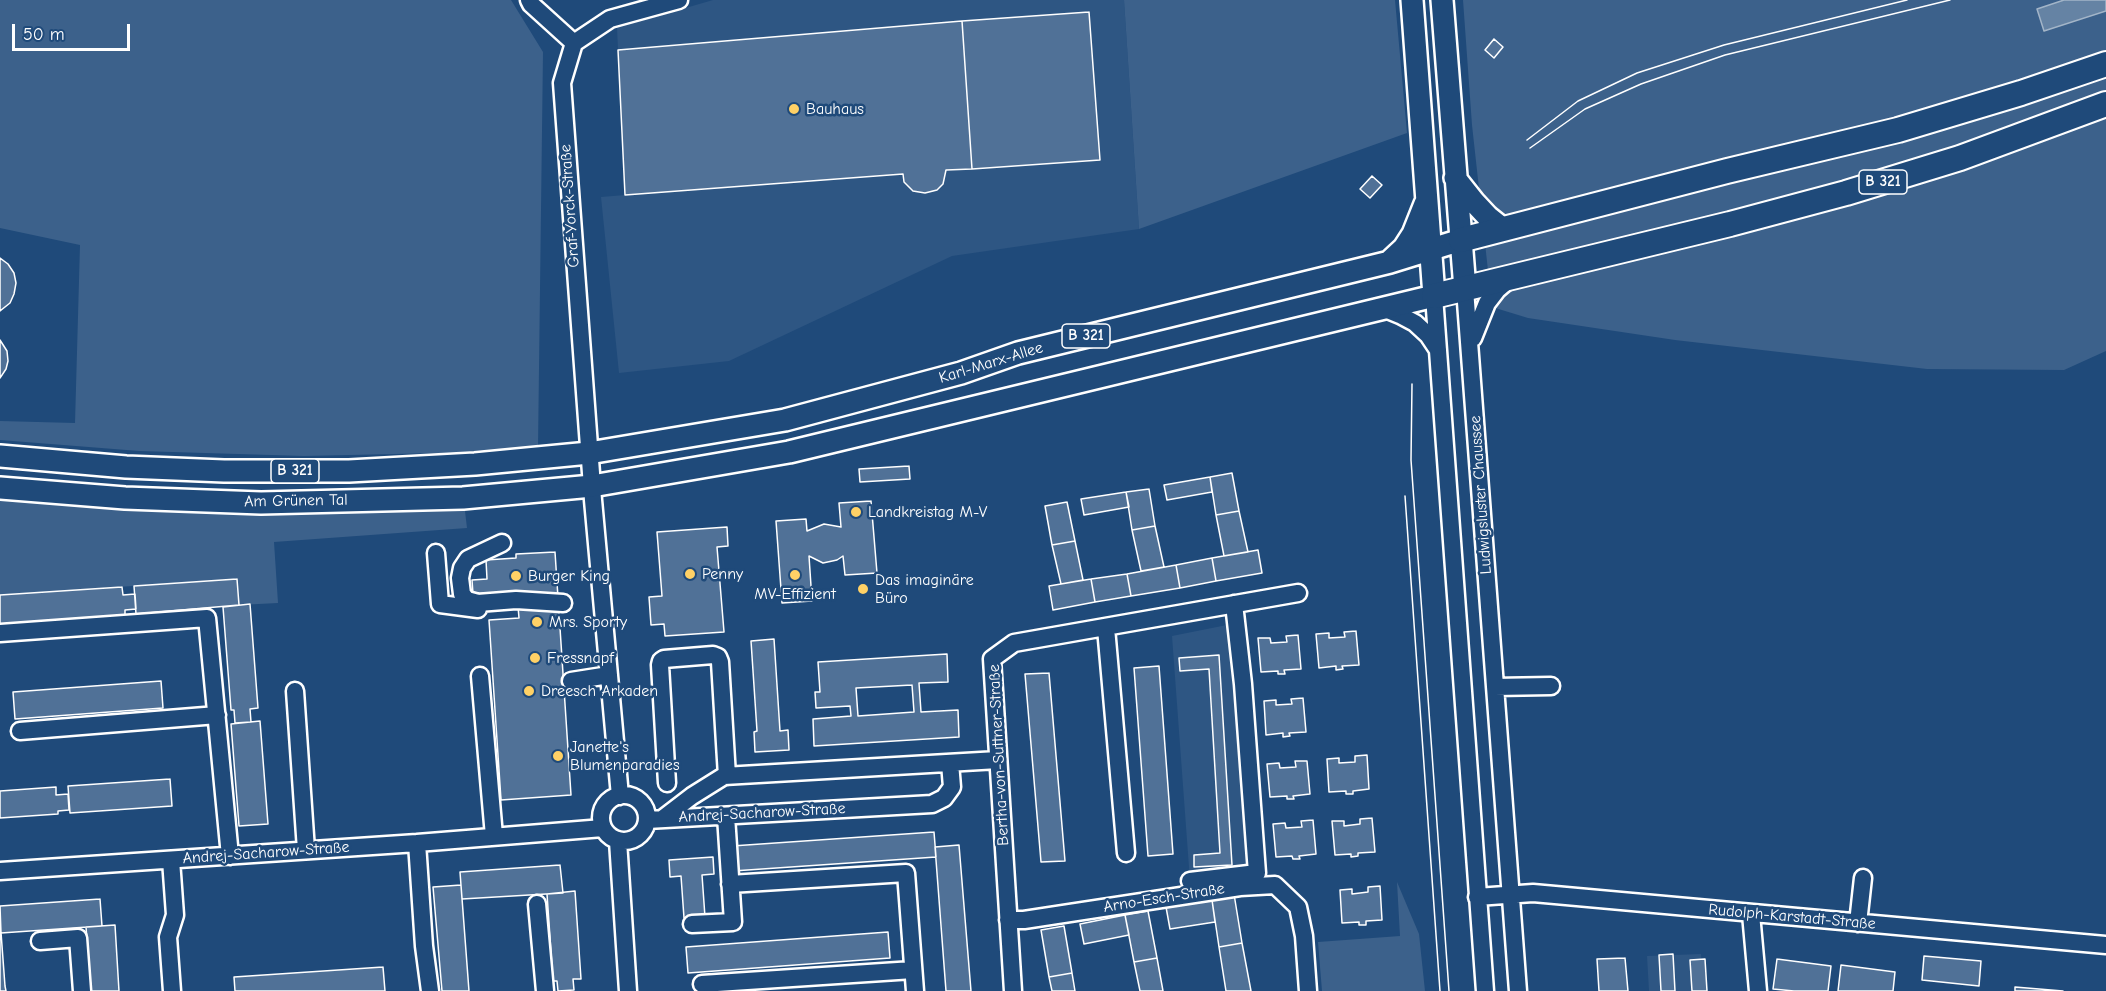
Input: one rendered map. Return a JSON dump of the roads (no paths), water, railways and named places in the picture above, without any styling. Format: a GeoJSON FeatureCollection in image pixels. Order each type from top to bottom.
{"type":"FeatureCollection","features":[{"type":"Feature","properties":{"kind":"highway","name":"B 321"},"geometry":{"type":"LineString","coordinates":[[1461,240],[1727,171],[1898,130],[2021,93],[2106,64]]}},
{"type":"Feature","properties":{"kind":"highway","name":"B 321"},"geometry":{"type":"LineString","coordinates":[[1434,296],[1730,224],[1846,193],[1960,158],[2106,104]]}},
{"type":"Feature","properties":{"kind":"main road","name":"Ludwigsluster Chaussee"},"geometry":{"type":"LineString","coordinates":[[1412,0],[1434,296]]}},
{"type":"Feature","properties":{"kind":"main road","name":"Ludwigsluster Chaussee"},"geometry":{"type":"LineString","coordinates":[[1442,0],[1465,289]]}},
{"type":"Feature","properties":{"kind":"main road"},"geometry":{"type":"LineString","coordinates":[[1455,177],[1474,202],[1503,229]]}},
{"type":"Feature","properties":{"kind":"main road"},"geometry":{"type":"LineString","coordinates":[[1390,262],[1404,248],[1413,234],[1427,195]]}},
{"type":"Feature","properties":{"kind":"main road","name":"B 321"},"geometry":{"type":"LineString","coordinates":[[1390,262],[1461,240]]}},
{"type":"Feature","properties":{"kind":"main road","name":"Karl-Marx-Allee"},"geometry":{"type":"LineString","coordinates":[[589,453],[785,420],[961,373],[1018,353],[1390,262]]}},
{"type":"Feature","properties":{"kind":"main road","name":"B 321"},"geometry":{"type":"LineString","coordinates":[[592,486],[789,452],[1434,296]]}},
{"type":"Feature","properties":{"kind":"main road","name":"Am Grünen Tal"},"geometry":{"type":"LineString","coordinates":[[0,456],[126,467],[224,471],[349,471],[475,464],[589,453]]}},
{"type":"Feature","properties":{"kind":"main road","name":"Am Grünen Tal"},"geometry":{"type":"LineString","coordinates":[[0,488],[125,498],[261,502],[463,498],[592,486]]}},
{"type":"Feature","properties":{"kind":"street"},"geometry":{"type":"LineString","coordinates":[[529,0],[574,44],[610,19],[679,0]]}},
{"type":"Feature","properties":{"kind":"street","name":"Graf-Yorck-Straße"},"geometry":{"type":"LineString","coordinates":[[574,44],[562,83],[589,453],[621,796]]}},
{"type":"Feature","properties":{"kind":"street"},"geometry":{"type":"LineString","coordinates":[[1470,348],[1486,303],[1512,277]]}},
{"type":"Feature","properties":{"kind":"street","name":"Ludwigsluster Chaussee"},"geometry":{"type":"LineString","coordinates":[[1465,289],[1518,991]]}},
{"type":"Feature","properties":{"kind":"street","name":"Ludwigsluster Chaussee"},"geometry":{"type":"LineString","coordinates":[[1434,296],[1485,991]]}},
{"type":"Feature","properties":{"kind":"street"},"geometry":{"type":"LineString","coordinates":[[1383,308],[1414,323],[1428,334],[1438,351]]}},
{"type":"Feature","properties":{"kind":"street"},"geometry":{"type":"LineString","coordinates":[[502,543],[468,559],[462,568],[460,579],[462,594],[467,600],[478,603],[516,600],[564,603]]}},
{"type":"Feature","properties":{"kind":"street"},"geometry":{"type":"LineString","coordinates":[[436,553],[440,604],[475,609],[518,607]]}},
{"type":"Feature","properties":{"kind":"street","name":"Bertha-von-Suttner-Straße"},"geometry":{"type":"LineString","coordinates":[[1008,920],[992,659],[1014,644],[1298,593]]}},
{"type":"Feature","properties":{"kind":"street"},"geometry":{"type":"LineString","coordinates":[[1190,881],[1257,873],[1243,684],[1234,604]]}},
{"type":"Feature","properties":{"kind":"street"},"geometry":{"type":"LineString","coordinates":[[0,633],[207,618],[230,856]]}},
{"type":"Feature","properties":{"kind":"street"},"geometry":{"type":"LineString","coordinates":[[1106,628],[1126,853]]}},
{"type":"Feature","properties":{"kind":"street"},"geometry":{"type":"LineString","coordinates":[[667,783],[660,665],[664,659],[713,655],[718,657],[727,776]]}},
{"type":"Feature","properties":{"kind":"street"},"geometry":{"type":"LineString","coordinates":[[571,681],[609,675]]}},
{"type":"Feature","properties":{"kind":"street"},"geometry":{"type":"LineString","coordinates":[[480,676],[494,836]]}},
{"type":"Feature","properties":{"kind":"street"},"geometry":{"type":"LineString","coordinates":[[1495,687],[1551,686]]}},
{"type":"Feature","properties":{"kind":"street"},"geometry":{"type":"LineString","coordinates":[[295,691],[306,850]]}},
{"type":"Feature","properties":{"kind":"street"},"geometry":{"type":"LineString","coordinates":[[20,731],[217,715]]}},
{"type":"Feature","properties":{"kind":"street","name":"Andrej-Sacharow-Straße"},"geometry":{"type":"LineString","coordinates":[[655,819],[727,776],[998,760]]}},
{"type":"Feature","properties":{"kind":"street","name":"Andrej-Sacharow-Straße"},"geometry":{"type":"LineString","coordinates":[[655,819],[932,804],[944,798],[952,787],[950,763]]}},
{"type":"Feature","properties":{"kind":"street"},"geometry":{"type":"LineString","coordinates":[[621,796],[627,796],[640,801],[655,819],[638,837],[618,841],[607,834],[603,828],[602,814],[608,802],[621,796]]}},
{"type":"Feature","properties":{"kind":"street"},"geometry":{"type":"LineString","coordinates":[[692,924],[733,922],[726,816]]}},
{"type":"Feature","properties":{"kind":"street","name":"Andrej-Sacharow-Straße"},"geometry":{"type":"LineString","coordinates":[[0,871],[603,828]]}},
{"type":"Feature","properties":{"kind":"street"},"geometry":{"type":"LineString","coordinates":[[618,841],[628,991]]}},
{"type":"Feature","properties":{"kind":"street"},"geometry":{"type":"LineString","coordinates":[[417,843],[423,937],[430,991]]}},
{"type":"Feature","properties":{"kind":"street"},"geometry":{"type":"LineString","coordinates":[[171,860],[175,915],[168,937],[172,991]]}},
{"type":"Feature","properties":{"kind":"street"},"geometry":{"type":"LineString","coordinates":[[730,885],[906,873],[915,991]]}},
{"type":"Feature","properties":{"kind":"street"},"geometry":{"type":"LineString","coordinates":[[1858,923],[1863,878]]}},
{"type":"Feature","properties":{"kind":"street","name":"Arno-Esch-Straße"},"geometry":{"type":"LineString","coordinates":[[1008,920],[1024,920],[1239,887],[1275,885],[1298,907],[1304,936],[1308,991]]}},
{"type":"Feature","properties":{"kind":"street","name":"Rudolph-Karstadt-Straße"},"geometry":{"type":"LineString","coordinates":[[1478,897],[1533,893],[2106,945]]}},
{"type":"Feature","properties":{"kind":"street"},"geometry":{"type":"LineString","coordinates":[[537,904],[545,991]]}},
{"type":"Feature","properties":{"kind":"street"},"geometry":{"type":"LineString","coordinates":[[1751,914],[1758,991]]}},
{"type":"Feature","properties":{"kind":"street"},"geometry":{"type":"LineString","coordinates":[[1008,920],[1012,991]]}},
{"type":"Feature","properties":{"kind":"street"},"geometry":{"type":"LineString","coordinates":[[40,941],[78,938],[82,991]]}},
{"type":"Feature","properties":{"kind":"street"},"geometry":{"type":"LineString","coordinates":[[702,984],[913,970]]}},
{"type":"Feature","properties":{"kind":"tram line"},"geometry":{"type":"LineString","coordinates":[[1527,140],[1578,101],[1637,73],[1724,45],[1907,0]]}},
{"type":"Feature","properties":{"kind":"tram line"},"geometry":{"type":"LineString","coordinates":[[1530,148],[1585,109],[1641,84],[1725,55],[1950,0]]}},
{"type":"Feature","properties":{"kind":"tram line"},"geometry":{"type":"LineString","coordinates":[[1412,384],[1411,460],[1449,991]]}},
{"type":"Feature","properties":{"kind":"tram line"},"geometry":{"type":"LineString","coordinates":[[1405,496],[1440,991]]}},
{"type":"Feature","properties":{"kind":"place","name":"Bauhaus"},"geometry":{"type":"Point","coordinates":[794,109]}},
{"type":"Feature","properties":{"kind":"place","name":"Landkreistag M-V"},"geometry":{"type":"Point","coordinates":[856,512]}},
{"type":"Feature","properties":{"kind":"place","name":"Penny"},"geometry":{"type":"Point","coordinates":[690,574]}},
{"type":"Feature","properties":{"kind":"place","name":"MV-Effizient"},"geometry":{"type":"Point","coordinates":[795,575]}},
{"type":"Feature","properties":{"kind":"place","name":"Burger King"},"geometry":{"type":"Point","coordinates":[516,576]}},
{"type":"Feature","properties":{"kind":"place","name":"Das imaginäre Büro"},"geometry":{"type":"Point","coordinates":[863,589]}},
{"type":"Feature","properties":{"kind":"place","name":"Mrs. Sporty"},"geometry":{"type":"Point","coordinates":[537,622]}},
{"type":"Feature","properties":{"kind":"place","name":"Fressnapf"},"geometry":{"type":"Point","coordinates":[535,658]}},
{"type":"Feature","properties":{"kind":"place","name":"Dreesch Arkaden"},"geometry":{"type":"Point","coordinates":[529,691]}},
{"type":"Feature","properties":{"kind":"place","name":"Janette's Blumenparadies"},"geometry":{"type":"Point","coordinates":[558,756]}}]}
